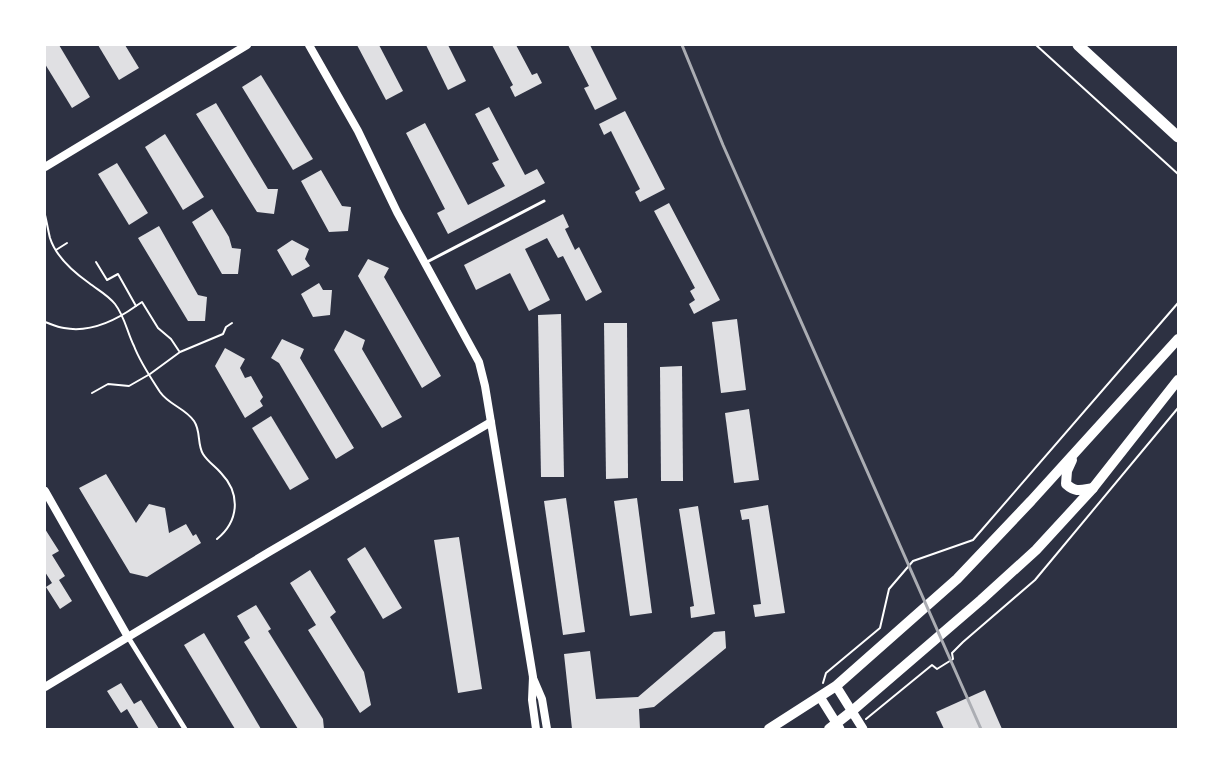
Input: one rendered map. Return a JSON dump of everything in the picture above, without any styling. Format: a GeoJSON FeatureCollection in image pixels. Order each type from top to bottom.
{"type":"FeatureCollection","features":[{"type":"Feature","properties":{"kind":"highway"},"geometry":{"type":"LineString","coordinates":[[1078,45],[1178,137]]}},
{"type":"Feature","properties":{"kind":"main road"},"geometry":{"type":"LineString","coordinates":[[769,729],[836,686],[956,579],[1031,502],[1178,339]]}},
{"type":"Feature","properties":{"kind":"main road"},"geometry":{"type":"LineString","coordinates":[[820,697],[835,727],[981,600],[1036,550],[1092,488],[1178,380]]}},
{"type":"Feature","properties":{"kind":"main road"},"geometry":{"type":"LineString","coordinates":[[1078,448],[1067,472],[1066,484],[1072,490],[1079,491],[1092,488]]}},
{"type":"Feature","properties":{"kind":"main road"},"geometry":{"type":"LineString","coordinates":[[836,686],[861,726]]}},
{"type":"Feature","properties":{"kind":"street"},"geometry":{"type":"LineString","coordinates":[[45,167],[247,45]]}},
{"type":"Feature","properties":{"kind":"street"},"geometry":{"type":"LineString","coordinates":[[309,45],[358,131],[397,212],[479,362],[492,422],[532,677],[532,700],[536,729]]}},
{"type":"Feature","properties":{"kind":"street"},"geometry":{"type":"LineString","coordinates":[[45,687],[492,422]]}},
{"type":"Feature","properties":{"kind":"street"},"geometry":{"type":"LineString","coordinates":[[45,491],[128,637],[185,729]]}},
{"type":"Feature","properties":{"kind":"street"},"geometry":{"type":"LineString","coordinates":[[532,677],[542,699],[548,729]]}},
{"type":"Feature","properties":{"kind":"lane"},"geometry":{"type":"LineString","coordinates":[[425,263],[544,201]]}},
{"type":"Feature","properties":{"kind":"path"},"geometry":{"type":"LineString","coordinates":[[1036,45],[1178,174]]}},
{"type":"Feature","properties":{"kind":"path"},"geometry":{"type":"LineString","coordinates":[[45,215],[56,250],[67,265],[109,297],[122,316],[133,344],[161,393],[168,402],[179,407],[194,420],[198,430],[201,451],[206,460],[221,473],[233,492],[235,503],[231,524],[227,531],[217,539]]}},
{"type":"Feature","properties":{"kind":"path"},"geometry":{"type":"LineString","coordinates":[[45,234],[49,231]]}},
{"type":"Feature","properties":{"kind":"path"},"geometry":{"type":"LineString","coordinates":[[56,250],[67,243]]}},
{"type":"Feature","properties":{"kind":"path"},"geometry":{"type":"LineString","coordinates":[[96,262],[107,280],[118,274],[136,306]]}},
{"type":"Feature","properties":{"kind":"path"},"geometry":{"type":"LineString","coordinates":[[45,322],[63,328],[80,329],[94,327],[122,316],[142,302],[158,328],[171,339],[180,352]]}},
{"type":"Feature","properties":{"kind":"path"},"geometry":{"type":"LineString","coordinates":[[820,697],[826,673],[880,628],[890,589],[913,561],[973,540],[1178,302]]}},
{"type":"Feature","properties":{"kind":"path"},"geometry":{"type":"LineString","coordinates":[[92,394],[108,384],[129,386],[150,374],[180,352],[222,334],[226,327],[232,323]]}},
{"type":"Feature","properties":{"kind":"path"},"geometry":{"type":"LineString","coordinates":[[861,726],[932,665],[937,668],[953,659],[952,653],[1035,580],[1178,408]]}},
{"type":"Feature","properties":{"kind":"building"},"geometry":{"type":"Polygon","coordinates":[[[45,45],[59,45],[90,97],[72,108],[45,64],[45,45]]]}},
{"type":"Feature","properties":{"kind":"building"},"geometry":{"type":"Polygon","coordinates":[[[98,45],[125,45],[139,68],[119,80],[98,45]]]}},
{"type":"Feature","properties":{"kind":"building"},"geometry":{"type":"Polygon","coordinates":[[[357,45],[379,45],[403,91],[386,100],[357,45]]]}},
{"type":"Feature","properties":{"kind":"building"},"geometry":{"type":"Polygon","coordinates":[[[426,45],[448,45],[466,81],[448,90],[426,45]]]}},
{"type":"Feature","properties":{"kind":"building"},"geometry":{"type":"Polygon","coordinates":[[[492,45],[516,45],[532,75],[537,73],[542,83],[515,97],[510,87],[513,85],[492,45]]]}},
{"type":"Feature","properties":{"kind":"building"},"geometry":{"type":"Polygon","coordinates":[[[568,45],[590,45],[617,99],[595,110],[584,88],[589,86],[568,45]]]}},
{"type":"Feature","properties":{"kind":"building"},"geometry":{"type":"Polygon","coordinates":[[[261,75],[313,159],[293,170],[242,87],[261,75]]]}},
{"type":"Feature","properties":{"kind":"building"},"geometry":{"type":"Polygon","coordinates":[[[216,103],[268,189],[278,189],[274,214],[257,212],[196,114],[216,103]]]}},
{"type":"Feature","properties":{"kind":"building"},"geometry":{"type":"Polygon","coordinates":[[[489,107],[525,175],[537,169],[545,183],[448,234],[437,213],[445,209],[406,133],[425,123],[468,205],[505,186],[492,163],[499,160],[475,114],[489,107]]]}},
{"type":"Feature","properties":{"kind":"building"},"geometry":{"type":"Polygon","coordinates":[[[625,111],[665,189],[640,202],[635,192],[640,189],[611,131],[604,135],[599,124],[625,111]]]}},
{"type":"Feature","properties":{"kind":"building"},"geometry":{"type":"Polygon","coordinates":[[[165,134],[204,197],[183,210],[145,147],[165,134]]]}},
{"type":"Feature","properties":{"kind":"building"},"geometry":{"type":"Polygon","coordinates":[[[117,163],[148,213],[129,225],[98,174],[117,163]]]}},
{"type":"Feature","properties":{"kind":"building"},"geometry":{"type":"Polygon","coordinates":[[[321,170],[342,206],[351,207],[348,231],[329,232],[301,181],[321,170]]]}},
{"type":"Feature","properties":{"kind":"building"},"geometry":{"type":"Polygon","coordinates":[[[669,203],[720,300],[694,314],[689,304],[695,300],[690,291],[695,288],[654,211],[669,203]]]}},
{"type":"Feature","properties":{"kind":"building"},"geometry":{"type":"Polygon","coordinates":[[[212,209],[229,237],[232,248],[241,249],[238,274],[222,274],[192,222],[212,209]]]}},
{"type":"Feature","properties":{"kind":"building"},"geometry":{"type":"Polygon","coordinates":[[[563,214],[569,227],[565,229],[575,250],[579,247],[602,292],[586,301],[563,256],[558,258],[547,238],[525,249],[550,300],[529,311],[510,273],[476,290],[464,265],[563,214]]]}},
{"type":"Feature","properties":{"kind":"building"},"geometry":{"type":"Polygon","coordinates":[[[159,226],[198,295],[207,297],[205,321],[188,321],[138,238],[159,226]]]}},
{"type":"Feature","properties":{"kind":"building"},"geometry":{"type":"Polygon","coordinates":[[[292,240],[309,249],[305,259],[310,266],[292,276],[277,250],[292,240]]]}},
{"type":"Feature","properties":{"kind":"building"},"geometry":{"type":"Polygon","coordinates":[[[368,259],[389,268],[384,277],[441,376],[422,388],[358,276],[368,259]]]}},
{"type":"Feature","properties":{"kind":"building"},"geometry":{"type":"Polygon","coordinates":[[[319,283],[323,290],[332,290],[330,315],[313,317],[301,294],[319,283]]]}},
{"type":"Feature","properties":{"kind":"building"},"geometry":{"type":"Polygon","coordinates":[[[561,314],[564,477],[541,477],[538,315],[561,314]]]}},
{"type":"Feature","properties":{"kind":"building"},"geometry":{"type":"Polygon","coordinates":[[[737,319],[746,390],[721,393],[712,322],[737,319]]]}},
{"type":"Feature","properties":{"kind":"building"},"geometry":{"type":"Polygon","coordinates":[[[604,323],[627,323],[628,478],[606,479],[604,323]]]}},
{"type":"Feature","properties":{"kind":"building"},"geometry":{"type":"Polygon","coordinates":[[[345,330],[365,340],[362,349],[402,417],[382,428],[334,350],[345,330]]]}},
{"type":"Feature","properties":{"kind":"building"},"geometry":{"type":"Polygon","coordinates":[[[282,339],[304,349],[300,358],[354,448],[336,459],[279,363],[271,358],[282,339]]]}},
{"type":"Feature","properties":{"kind":"building"},"geometry":{"type":"Polygon","coordinates":[[[225,348],[245,359],[240,368],[245,378],[251,376],[263,397],[260,401],[263,406],[245,418],[215,366],[225,348]]]}},
{"type":"Feature","properties":{"kind":"building"},"geometry":{"type":"Polygon","coordinates":[[[682,366],[683,481],[661,481],[660,367],[682,366]]]}},
{"type":"Feature","properties":{"kind":"building"},"geometry":{"type":"Polygon","coordinates":[[[749,409],[759,480],[734,483],[725,413],[749,409]]]}},
{"type":"Feature","properties":{"kind":"building"},"geometry":{"type":"Polygon","coordinates":[[[271,416],[309,479],[290,490],[252,428],[271,416]]]}},
{"type":"Feature","properties":{"kind":"building"},"geometry":{"type":"Polygon","coordinates":[[[106,474],[136,523],[149,504],[165,508],[169,533],[186,524],[193,536],[196,534],[201,543],[147,577],[130,573],[79,488],[106,474]]]}},
{"type":"Feature","properties":{"kind":"building"},"geometry":{"type":"Polygon","coordinates":[[[566,498],[585,632],[563,635],[544,501],[566,498]]]}},
{"type":"Feature","properties":{"kind":"building"},"geometry":{"type":"Polygon","coordinates":[[[637,498],[652,613],[630,616],[614,501],[637,498]]]}},
{"type":"Feature","properties":{"kind":"building"},"geometry":{"type":"Polygon","coordinates":[[[768,505],[785,613],[755,617],[753,605],[761,604],[749,519],[742,520],[740,510],[768,505]]]}},
{"type":"Feature","properties":{"kind":"building"},"geometry":{"type":"Polygon","coordinates":[[[698,506],[715,614],[691,618],[690,607],[694,606],[679,509],[698,506]]]}},
{"type":"Feature","properties":{"kind":"building"},"geometry":{"type":"Polygon","coordinates":[[[45,529],[59,551],[52,555],[65,576],[59,580],[72,601],[60,609],[46,587],[52,583],[45,572],[45,529]]]}},
{"type":"Feature","properties":{"kind":"building"},"geometry":{"type":"Polygon","coordinates":[[[459,537],[482,689],[458,693],[434,540],[459,537]]]}},
{"type":"Feature","properties":{"kind":"building"},"geometry":{"type":"Polygon","coordinates":[[[365,547],[402,608],[383,619],[347,559],[365,547]]]}},
{"type":"Feature","properties":{"kind":"building"},"geometry":{"type":"Polygon","coordinates":[[[310,570],[336,612],[330,617],[364,672],[371,705],[360,713],[308,630],[316,625],[290,583],[310,570]]]}},
{"type":"Feature","properties":{"kind":"building"},"geometry":{"type":"Polygon","coordinates":[[[256,605],[271,629],[268,631],[323,719],[324,729],[298,729],[244,642],[250,638],[237,616],[256,605]]]}},
{"type":"Feature","properties":{"kind":"building"},"geometry":{"type":"Polygon","coordinates":[[[725,631],[726,648],[654,707],[639,709],[640,729],[572,729],[564,654],[590,651],[596,699],[638,697],[714,632],[725,631]]]}},
{"type":"Feature","properties":{"kind":"building"},"geometry":{"type":"Polygon","coordinates":[[[204,633],[261,729],[235,729],[184,645],[204,633]]]}},
{"type":"Feature","properties":{"kind":"building"},"geometry":{"type":"Polygon","coordinates":[[[121,683],[134,704],[141,700],[159,729],[139,729],[127,709],[121,713],[107,691],[121,683]]]}},
{"type":"Feature","properties":{"kind":"building"},"geometry":{"type":"Polygon","coordinates":[[[985,690],[1002,729],[944,729],[936,712],[985,690]]]}},
{"type":"Feature","properties":{"kind":"railway"},"geometry":{"type":"LineString","coordinates":[[682,45],[723,145],[981,729]]}}]}
